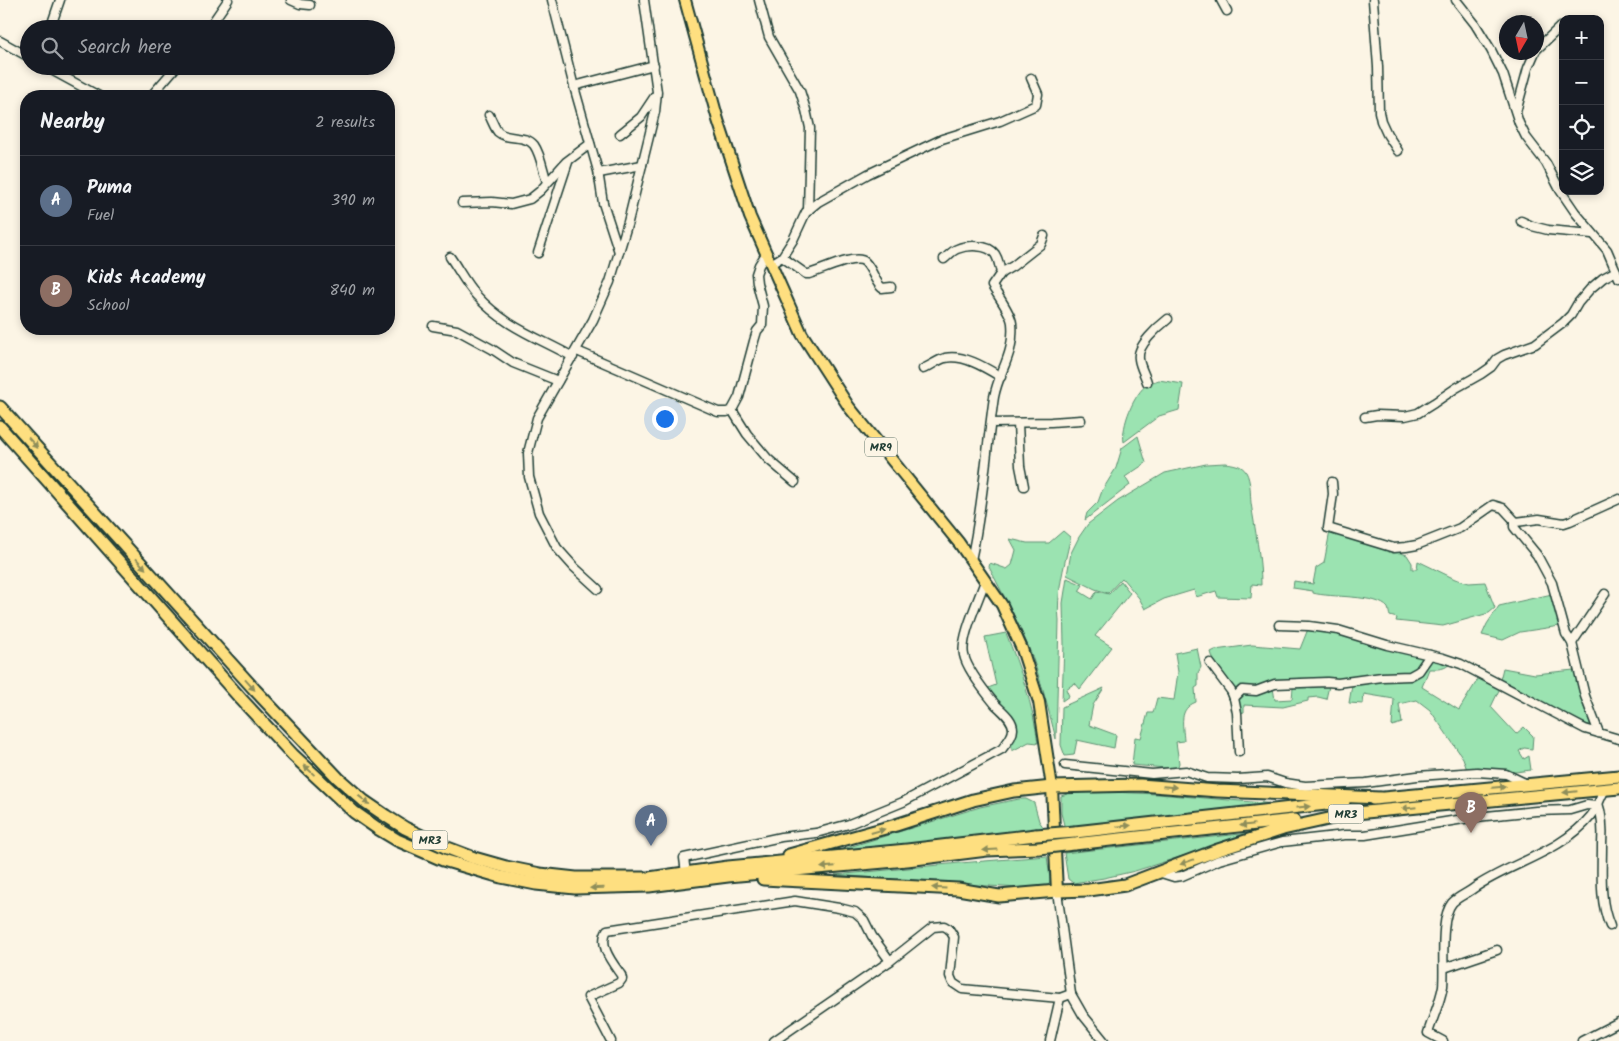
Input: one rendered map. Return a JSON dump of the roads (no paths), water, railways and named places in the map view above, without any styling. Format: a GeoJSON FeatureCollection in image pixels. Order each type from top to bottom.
{"type":"FeatureCollection","features":[{"type":"Feature","properties":{"kind":"highway","name":"MR3"},"geometry":{"type":"LineString","coordinates":[[0,407],[274,711],[332,772],[364,801],[406,828],[474,858],[506,867],[540,874],[576,878],[649,878],[686,873],[907,860],[987,850],[1038,848],[1351,814],[1619,788]]}},
{"type":"Feature","properties":{"kind":"highway","name":"MR3"},"geometry":{"type":"LineString","coordinates":[[0,426],[247,706],[293,755],[354,812],[398,840],[443,860],[501,877],[536,884],[575,888],[640,886],[728,872],[1036,835],[1380,798],[1619,776]]}},
{"type":"Feature","properties":{"kind":"highway"},"geometry":{"type":"LineString","coordinates":[[728,872],[896,825],[972,800],[1014,790],[1140,785],[1218,791],[1380,798]]}},
{"type":"Feature","properties":{"kind":"highway"},"geometry":{"type":"LineString","coordinates":[[728,872],[817,883],[889,884],[958,889],[999,896],[1089,890],[1125,885],[1215,851],[1283,829],[1351,814]]}},
{"type":"Feature","properties":{"kind":"main road","name":"MR9"},"geometry":{"type":"LineString","coordinates":[[686,0],[718,120],[750,217],[802,334],[849,407],[959,543],[1002,605],[1025,658],[1039,702],[1052,787],[1057,891]]}},
{"type":"Feature","properties":{"kind":"street"},"geometry":{"type":"LineString","coordinates":[[53,20],[60,0]]}},
{"type":"Feature","properties":{"kind":"street"},"geometry":{"type":"LineString","coordinates":[[214,20],[228,0]]}},
{"type":"Feature","properties":{"kind":"street"},"geometry":{"type":"LineString","coordinates":[[290,0],[310,5]]}},
{"type":"Feature","properties":{"kind":"street"},"geometry":{"type":"LineString","coordinates":[[552,0],[599,173],[603,203],[619,252]]}},
{"type":"Feature","properties":{"kind":"street"},"geometry":{"type":"LineString","coordinates":[[598,588],[574,567],[557,548],[539,513],[529,477],[528,453],[537,418],[575,354],[610,282],[642,164],[655,112],[657,92],[644,0]]}},
{"type":"Feature","properties":{"kind":"street"},"geometry":{"type":"LineString","coordinates":[[759,0],[770,37],[800,91],[806,110],[810,128],[808,211]]}},
{"type":"Feature","properties":{"kind":"street"},"geometry":{"type":"LineString","coordinates":[[1221,0],[1227,11]]}},
{"type":"Feature","properties":{"kind":"street"},"geometry":{"type":"LineString","coordinates":[[1373,0],[1379,112],[1381,121],[1398,151]]}},
{"type":"Feature","properties":{"kind":"street"},"geometry":{"type":"LineString","coordinates":[[1365,417],[1377,415],[1405,416],[1434,404],[1456,388],[1481,374],[1497,359],[1535,344],[1571,315],[1578,303],[1603,278],[1618,274],[1608,250],[1592,234],[1575,212],[1560,190],[1546,163],[1526,137],[1519,123],[1503,74],[1491,50],[1475,24],[1456,0]]}},
{"type":"Feature","properties":{"kind":"street"},"geometry":{"type":"LineString","coordinates":[[1544,44],[1559,28]]}},
{"type":"Feature","properties":{"kind":"street"},"geometry":{"type":"LineString","coordinates":[[0,41],[20,52]]}},
{"type":"Feature","properties":{"kind":"street"},"geometry":{"type":"LineString","coordinates":[[1516,112],[1532,60]]}},
{"type":"Feature","properties":{"kind":"street"},"geometry":{"type":"LineString","coordinates":[[574,86],[654,65]]}},
{"type":"Feature","properties":{"kind":"street"},"geometry":{"type":"LineString","coordinates":[[60,75],[88,90]]}},
{"type":"Feature","properties":{"kind":"street"},"geometry":{"type":"LineString","coordinates":[[156,90],[169,75]]}},
{"type":"Feature","properties":{"kind":"street"},"geometry":{"type":"LineString","coordinates":[[771,264],[782,256],[793,240],[808,211],[818,202],[868,174],[942,139],[1000,121],[1036,105],[1038,94],[1031,78]]}},
{"type":"Feature","properties":{"kind":"street"},"geometry":{"type":"LineString","coordinates":[[620,134],[640,117],[657,92]]}},
{"type":"Feature","properties":{"kind":"street"},"geometry":{"type":"LineString","coordinates":[[489,115],[500,133],[523,139],[534,146],[547,182]]}},
{"type":"Feature","properties":{"kind":"street"},"geometry":{"type":"LineString","coordinates":[[462,203],[511,204],[530,198],[540,191],[569,160],[590,144]]}},
{"type":"Feature","properties":{"kind":"street"},"geometry":{"type":"LineString","coordinates":[[538,253],[569,160]]}},
{"type":"Feature","properties":{"kind":"street"},"geometry":{"type":"LineString","coordinates":[[599,173],[642,164]]}},
{"type":"Feature","properties":{"kind":"street"},"geometry":{"type":"LineString","coordinates":[[1520,221],[1548,230],[1592,234]]}},
{"type":"Feature","properties":{"kind":"street"},"geometry":{"type":"LineString","coordinates":[[971,560],[977,534],[995,394],[1010,355],[1013,337],[1012,320],[992,286],[1000,273],[1030,254],[1041,244],[1044,236]]}},
{"type":"Feature","properties":{"kind":"street"},"geometry":{"type":"LineString","coordinates":[[944,259],[955,249],[984,247],[994,252],[1000,273]]}},
{"type":"Feature","properties":{"kind":"street"},"geometry":{"type":"LineString","coordinates":[[450,258],[467,284],[487,307],[520,331],[718,412],[727,412],[732,410],[739,398],[757,331],[762,325],[763,306],[756,274],[766,254]]}},
{"type":"Feature","properties":{"kind":"street"},"geometry":{"type":"LineString","coordinates":[[782,256],[806,274],[848,260],[858,259],[864,261],[876,282],[882,288],[891,287]]}},
{"type":"Feature","properties":{"kind":"street"},"geometry":{"type":"LineString","coordinates":[[1147,382],[1139,359],[1139,353],[1157,328],[1168,319]]}},
{"type":"Feature","properties":{"kind":"street"},"geometry":{"type":"LineString","coordinates":[[432,326],[457,330],[513,363],[558,381]]}},
{"type":"Feature","properties":{"kind":"street"},"geometry":{"type":"LineString","coordinates":[[924,369],[946,358],[964,359],[984,366],[1001,377]]}},
{"type":"Feature","properties":{"kind":"street"},"geometry":{"type":"LineString","coordinates":[[732,410],[747,434],[768,459],[795,482]]}},
{"type":"Feature","properties":{"kind":"street"},"geometry":{"type":"LineString","coordinates":[[991,423],[1080,420]]}},
{"type":"Feature","properties":{"kind":"street"},"geometry":{"type":"LineString","coordinates":[[1018,423],[1020,466],[1024,486]]}},
{"type":"Feature","properties":{"kind":"street"},"geometry":{"type":"LineString","coordinates":[[1332,482],[1333,494],[1328,528],[1394,548],[1417,545],[1441,537],[1460,528],[1493,505],[1503,508],[1516,522]]}},
{"type":"Feature","properties":{"kind":"street"},"geometry":{"type":"LineString","coordinates":[[1516,522],[1539,519],[1564,523],[1619,499]]}},
{"type":"Feature","properties":{"kind":"street"},"geometry":{"type":"LineString","coordinates":[[1516,522],[1514,527],[1536,555],[1552,583],[1566,634],[1572,643],[1585,696],[1599,733]]}},
{"type":"Feature","properties":{"kind":"street"},"geometry":{"type":"LineString","coordinates":[[686,873],[684,858],[780,837],[816,833],[849,824],[903,802],[1002,749],[1012,735],[1013,727],[1010,720],[970,669],[964,655],[964,642],[985,581]]}},
{"type":"Feature","properties":{"kind":"street"},"geometry":{"type":"LineString","coordinates":[[1572,643],[1605,594]]}},
{"type":"Feature","properties":{"kind":"street"},"geometry":{"type":"LineString","coordinates":[[1280,624],[1338,630],[1461,664],[1585,729],[1619,740]]}},
{"type":"Feature","properties":{"kind":"street"},"geometry":{"type":"LineString","coordinates":[[1234,698],[1242,690],[1256,691],[1275,684],[1338,683],[1382,677],[1410,676],[1419,671],[1430,655]]}},
{"type":"Feature","properties":{"kind":"street"},"geometry":{"type":"LineString","coordinates":[[1210,663],[1232,691],[1237,713],[1239,752]]}},
{"type":"Feature","properties":{"kind":"street"},"geometry":{"type":"LineString","coordinates":[[1064,765],[1152,774],[1186,771],[1208,778],[1238,779],[1267,777],[1285,783],[1305,786],[1366,783],[1417,776],[1477,772],[1506,774],[1529,784]]}},
{"type":"Feature","properties":{"kind":"street"},"geometry":{"type":"LineString","coordinates":[[1442,1041],[1428,1033],[1438,1008],[1444,968],[1444,926],[1452,903],[1488,878],[1533,859],[1571,835],[1591,816],[1605,789]]}},
{"type":"Feature","properties":{"kind":"street"},"geometry":{"type":"LineString","coordinates":[[1158,872],[1174,877],[1182,876],[1219,860],[1282,842],[1345,835],[1365,835],[1476,817],[1536,811],[1570,810],[1597,804]]}},
{"type":"Feature","properties":{"kind":"street"},"geometry":{"type":"LineString","coordinates":[[1597,804],[1603,821],[1603,900],[1610,926]]}},
{"type":"Feature","properties":{"kind":"street"},"geometry":{"type":"LineString","coordinates":[[723,851],[728,872]]}},
{"type":"Feature","properties":{"kind":"street"},"geometry":{"type":"LineString","coordinates":[[1057,891],[1071,994],[1083,1015],[1104,1041]]}},
{"type":"Feature","properties":{"kind":"street"},"geometry":{"type":"LineString","coordinates":[[611,1041],[588,997],[619,983],[622,979],[606,954],[605,934],[607,930],[794,901],[856,912],[864,920],[872,936],[890,961]]}},
{"type":"Feature","properties":{"kind":"street"},"geometry":{"type":"LineString","coordinates":[[774,1041],[890,961],[932,928],[944,926],[949,929],[954,938],[950,976],[953,984],[962,989],[1060,998],[1071,994]]}},
{"type":"Feature","properties":{"kind":"street"},"geometry":{"type":"LineString","coordinates":[[1444,968],[1497,950]]}},
{"type":"Feature","properties":{"kind":"street"},"geometry":{"type":"LineString","coordinates":[[1050,1041],[1060,998]]}},
{"type":"Feature","properties":{"kind":"street"},"geometry":{"type":"LineString","coordinates":[[1582,1041],[1619,1022]]}},
{"type":"Feature","properties":{"kind":"place","name":"Kids Academy"},"geometry":{"type":"Point","coordinates":[1471,833]}},
{"type":"Feature","properties":{"kind":"place","name":"Puma"},"geometry":{"type":"Point","coordinates":[651,846]}}]}
